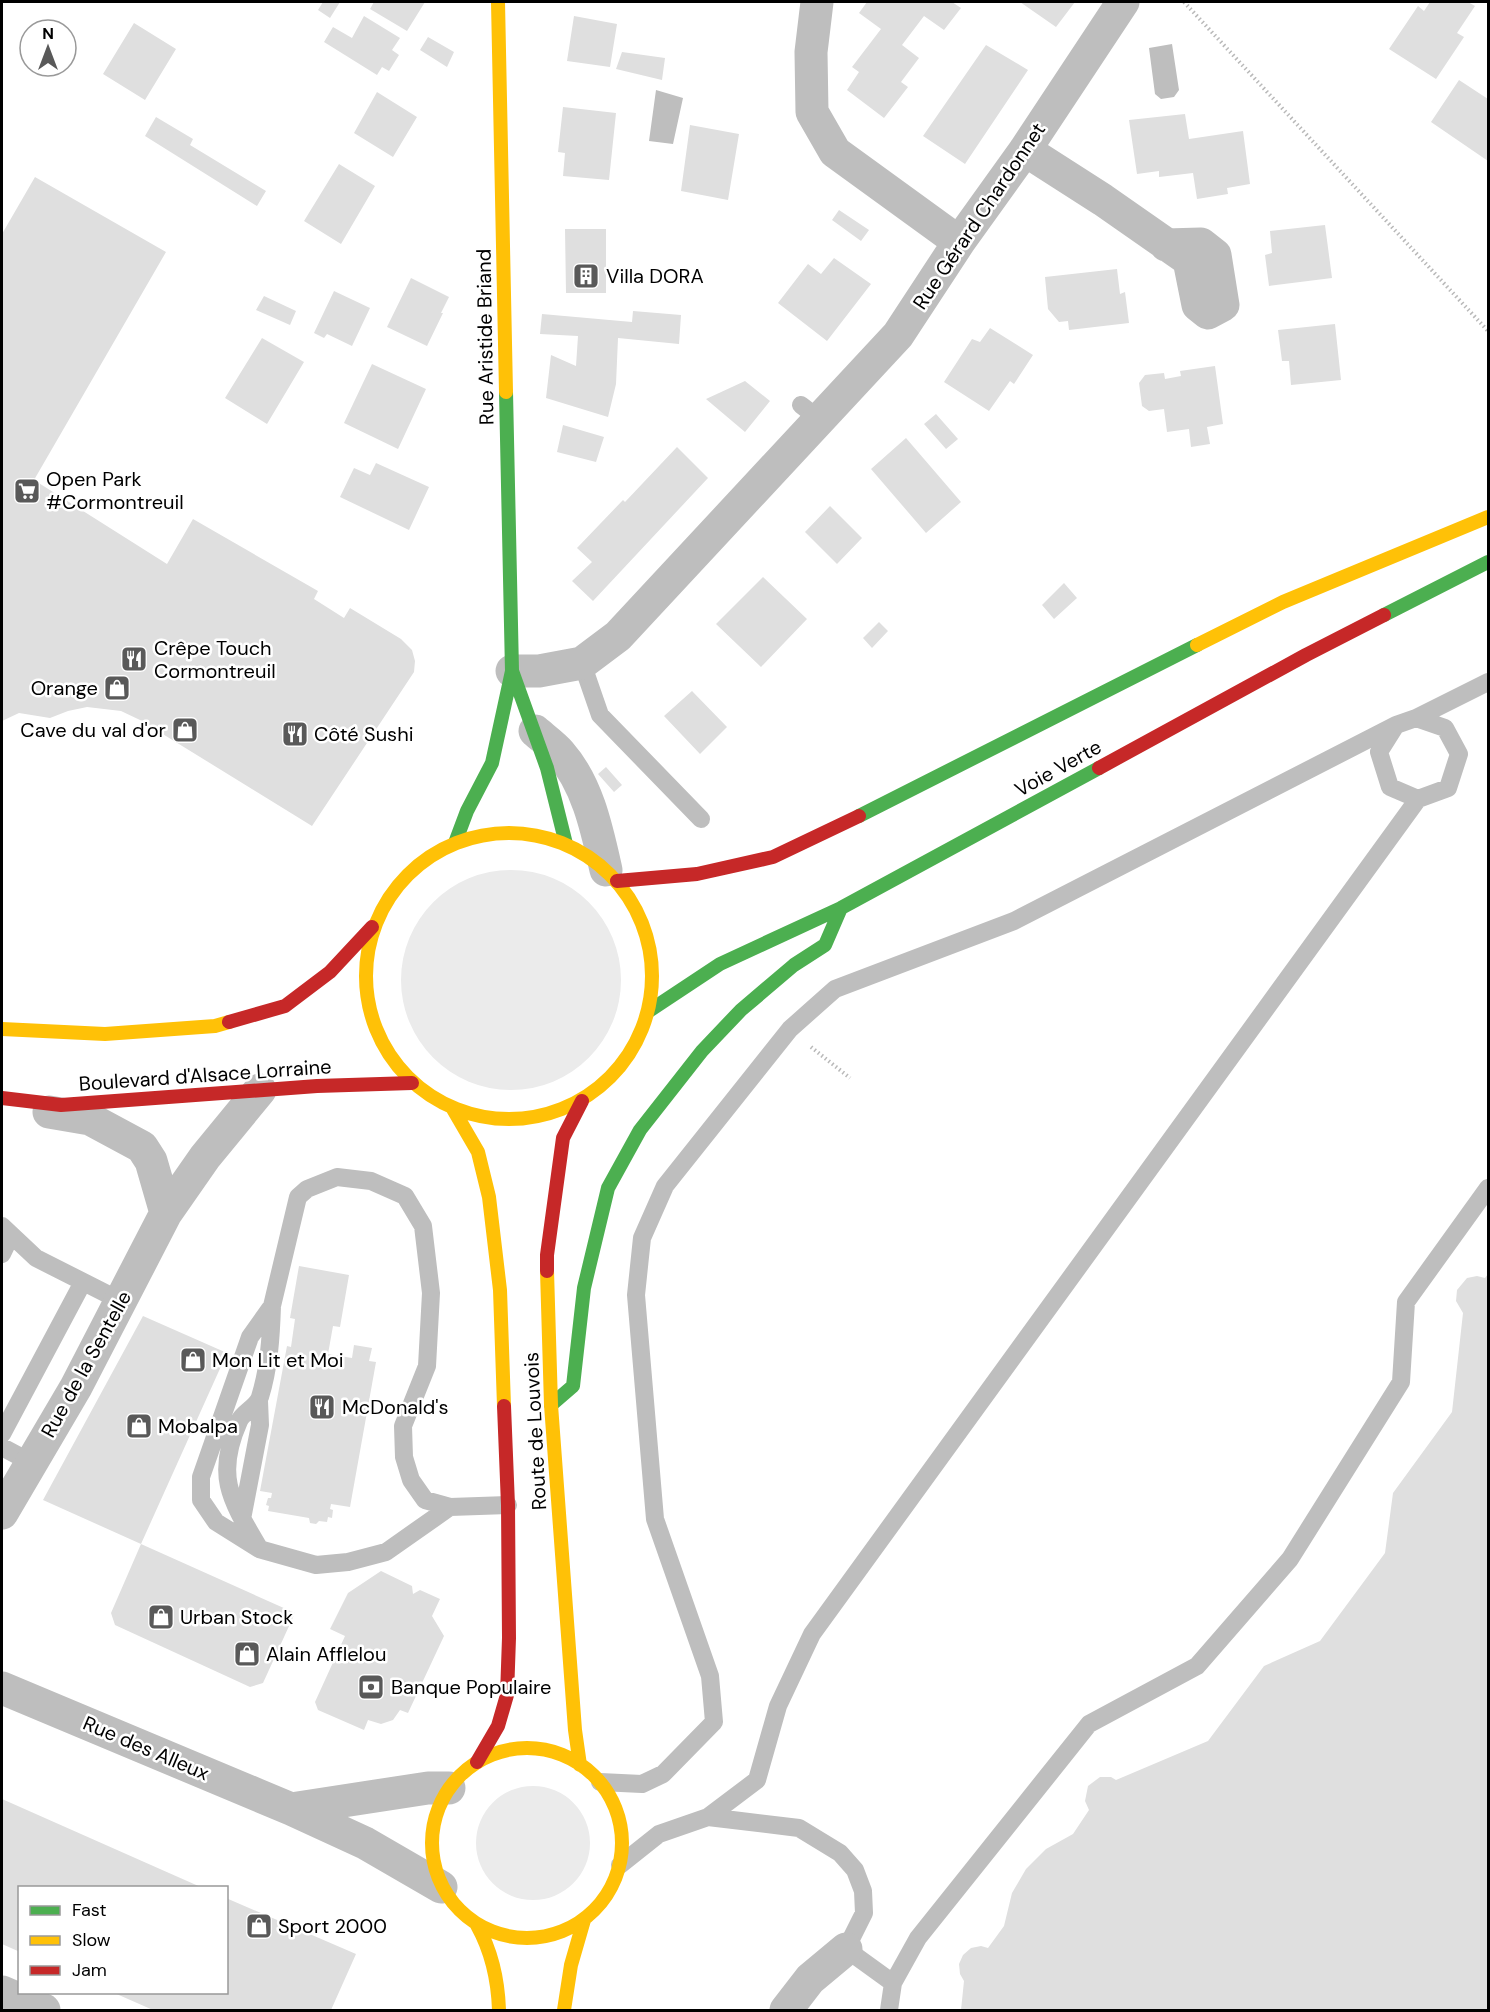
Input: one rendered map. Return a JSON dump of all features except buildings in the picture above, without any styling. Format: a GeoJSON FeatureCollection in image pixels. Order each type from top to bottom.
{"type":"FeatureCollection","features":[{"type":"Feature","properties":{"kind":"main road","name":"Rue Aristide Briand"},"geometry":{"type":"LineString","coordinates":[[455,843],[467,812],[492,763],[512,671],[498,2]]}},
{"type":"Feature","properties":{"kind":"main road"},"geometry":{"type":"LineString","coordinates":[[612,875],[697,874],[773,857],[883,805],[1283,602],[1488,517]]}},
{"type":"Feature","properties":{"kind":"main road","name":"Voie Verte"},"geometry":{"type":"LineString","coordinates":[[649,1011],[720,964],[841,908],[1306,655],[1488,562]]}},
{"type":"Feature","properties":{"kind":"main road","name":"Rue Aristide Briand"},"geometry":{"type":"LineString","coordinates":[[512,671],[547,768],[566,844]]}},
{"type":"Feature","properties":{"kind":"main road"},"geometry":{"type":"LineString","coordinates":[[491,833],[529,833],[566,844],[612,875],[642,920],[653,964],[649,1011],[635,1046],[612,1077],[582,1101],[541,1116],[496,1119],[453,1109],[412,1083],[385,1050],[368,1010],[364,968],[374,926],[392,891],[420,862],[455,843],[491,833]]}},
{"type":"Feature","properties":{"kind":"main road"},"geometry":{"type":"LineString","coordinates":[[550,1405],[573,1386],[585,1288],[608,1188],[640,1130],[702,1051],[741,1010],[794,964],[825,945],[841,908]]}},
{"type":"Feature","properties":{"kind":"main road"},"geometry":{"type":"LineString","coordinates":[[2,1029],[105,1034],[215,1026],[285,1006],[330,972],[374,926]]}},
{"type":"Feature","properties":{"kind":"main road","name":"Boulevard d'Alsace Lorraine"},"geometry":{"type":"LineString","coordinates":[[2,1098],[61,1105],[260,1090],[412,1083]]}},
{"type":"Feature","properties":{"kind":"main road","name":"Route de Louvois"},"geometry":{"type":"LineString","coordinates":[[580,1765],[575,1731],[550,1405],[547,1255],[563,1138],[582,1101]]}},
{"type":"Feature","properties":{"kind":"main road","name":"Route de Louvois"},"geometry":{"type":"LineString","coordinates":[[453,1109],[478,1152],[489,1197],[500,1290],[508,1505],[507,1695],[498,1726],[477,1762]]}},
{"type":"Feature","properties":{"kind":"main road"},"geometry":{"type":"LineString","coordinates":[[529,1748],[556,1752],[580,1765],[600,1782],[612,1801],[620,1821],[622,1843],[620,1865],[607,1896],[585,1920],[559,1934],[531,1939],[503,1936],[477,1925],[457,1909],[441,1887],[433,1863],[431,1837],[437,1811],[449,1788],[462,1773],[477,1762],[503,1751],[529,1748]]}},
{"type":"Feature","properties":{"kind":"main road"},"geometry":{"type":"LineString","coordinates":[[564,2010],[567,1979],[585,1920]]}},
{"type":"Feature","properties":{"kind":"main road"},"geometry":{"type":"LineString","coordinates":[[477,1925],[489,1945],[499,1983],[500,2010]]}},
{"type":"Feature","properties":{"kind":"street"},"geometry":{"type":"LineString","coordinates":[[817,2],[811,52],[812,112],[835,152],[959,242]]}},
{"type":"Feature","properties":{"kind":"street","name":"Rue Gérard Chardonnet"},"geometry":{"type":"LineString","coordinates":[[512,671],[539,670],[582,663],[618,636],[810,412],[898,334],[1124,2]]}},
{"type":"Feature","properties":{"kind":"street"},"geometry":{"type":"LineString","coordinates":[[1025,150],[1103,200],[1166,245]]}},
{"type":"Feature","properties":{"kind":"street"},"geometry":{"type":"LineString","coordinates":[[535,731],[560,753],[583,788],[612,875]]}},
{"type":"Feature","properties":{"kind":"street","name":"Rue de la Sentelle"},"geometry":{"type":"LineString","coordinates":[[2,1513],[76,1387],[166,1213],[205,1157],[260,1090]]}},
{"type":"Feature","properties":{"kind":"street"},"geometry":{"type":"LineString","coordinates":[[2,1104],[90,1119],[142,1148],[151,1161],[166,1213]]}},
{"type":"Feature","properties":{"kind":"street","name":"Rue des Alleux"},"geometry":{"type":"LineString","coordinates":[[2,1688],[291,1809],[365,1843],[441,1887]]}},
{"type":"Feature","properties":{"kind":"street"},"geometry":{"type":"LineString","coordinates":[[291,1809],[428,1788],[449,1788]]}},
{"type":"Feature","properties":{"kind":"street"},"geometry":{"type":"LineString","coordinates":[[786,2010],[810,1979],[846,1949]]}},
{"type":"Feature","properties":{"kind":"street"},"geometry":{"type":"LineString","coordinates":[[2,1992],[44,2010]]}},
{"type":"Feature","properties":{"kind":"lane"},"geometry":{"type":"LineString","coordinates":[[582,663],[600,715],[701,819]]}},
{"type":"Feature","properties":{"kind":"lane"},"geometry":{"type":"LineString","coordinates":[[600,1782],[642,1784],[663,1774],[714,1722],[710,1676],[655,1520],[636,1295],[642,1238],[665,1186],[790,1029],[835,989],[1014,921],[1396,725],[1416,718],[1488,682]]}},
{"type":"Feature","properties":{"kind":"lane"},"geometry":{"type":"LineString","coordinates":[[620,1865],[659,1834],[708,1817],[757,1780],[778,1706],[812,1634],[1418,799],[1448,788],[1459,753],[1445,728],[1416,718]]}},
{"type":"Feature","properties":{"kind":"lane"},"geometry":{"type":"LineString","coordinates":[[1396,725],[1379,752],[1390,787],[1418,799]]}},
{"type":"Feature","properties":{"kind":"lane"},"geometry":{"type":"LineString","coordinates":[[242,1520],[260,1425],[259,1401],[270,1349],[272,1306],[298,1197],[307,1189],[337,1177],[371,1181],[405,1196],[423,1226],[431,1293],[427,1366],[403,1426],[404,1457],[411,1480],[425,1500],[450,1507],[508,1505]]}},
{"type":"Feature","properties":{"kind":"lane"},"geometry":{"type":"LineString","coordinates":[[889,2010],[893,1983],[918,1938],[1089,1724],[1197,1666],[1290,1559],[1401,1382],[1406,1302],[1488,1188]]}},
{"type":"Feature","properties":{"kind":"lane"},"geometry":{"type":"LineString","coordinates":[[6,1231],[36,1258],[121,1301]]}},
{"type":"Feature","properties":{"kind":"lane"},"geometry":{"type":"LineString","coordinates":[[2,1254],[6,1231]]}},
{"type":"Feature","properties":{"kind":"lane"},"geometry":{"type":"LineString","coordinates":[[2,1434],[83,1282]]}},
{"type":"Feature","properties":{"kind":"lane"},"geometry":{"type":"LineString","coordinates":[[272,1306],[250,1336],[201,1477],[201,1500],[216,1522],[259,1549],[316,1565],[348,1562],[386,1552],[450,1507]]}},
{"type":"Feature","properties":{"kind":"lane"},"geometry":{"type":"LineString","coordinates":[[259,1401],[240,1418],[228,1450],[228,1481],[234,1507],[259,1549]]}},
{"type":"Feature","properties":{"kind":"lane"},"geometry":{"type":"LineString","coordinates":[[2,1447],[32,1463]]}},
{"type":"Feature","properties":{"kind":"lane"},"geometry":{"type":"LineString","coordinates":[[708,1817],[799,1828],[840,1853],[855,1870],[862,1891],[864,1913],[846,1949],[893,1983]]}},
{"type":"Feature","properties":{"kind":"path"},"geometry":{"type":"LineString","coordinates":[[1184,2],[1488,332]]}},
{"type":"Feature","properties":{"kind":"path"},"geometry":{"type":"LineString","coordinates":[[790,1029],[850,1078]]}},
{"type":"Feature","properties":{"kind":"shaded area"},"geometry":{"type":"Polygon","coordinates":[[[1172,44],[1179,90],[1174,97],[1161,99],[1155,94],[1149,48],[1172,44]]]}},
{"type":"Feature","properties":{"kind":"shaded area"},"geometry":{"type":"Polygon","coordinates":[[[656,90],[683,98],[673,144],[649,141],[656,90]]]}},
{"type":"Feature","properties":{"kind":"shaded area"},"geometry":{"type":"Polygon","coordinates":[[[511,870],[543,875],[563,883],[580,895],[596,911],[608,928],[616,948],[621,980],[616,1012],[608,1032],[596,1049],[580,1065],[563,1077],[543,1085],[511,1090],[479,1085],[459,1077],[442,1065],[426,1049],[414,1032],[406,1012],[401,980],[406,948],[414,928],[426,911],[442,895],[459,883],[479,875],[511,870]]]}},
{"type":"Feature","properties":{"kind":"shaded area"},"geometry":{"type":"Polygon","coordinates":[[[533,1786],[555,1791],[573,1803],[585,1821],[590,1843],[585,1865],[573,1883],[555,1895],[533,1900],[511,1895],[493,1883],[481,1865],[476,1843],[481,1821],[493,1803],[511,1791],[533,1786]]]}},
{"type":"Feature","properties":{"kind":"traffic: fast"},"geometry":{"type":"LineString","coordinates":[[455,843],[467,811],[492,763],[512,671],[506,392]]}},
{"type":"Feature","properties":{"kind":"traffic: fast"},"geometry":{"type":"LineString","coordinates":[[1384,615],[1488,562]]}},
{"type":"Feature","properties":{"kind":"traffic: fast"},"geometry":{"type":"LineString","coordinates":[[859,816],[1197,645]]}},
{"type":"Feature","properties":{"kind":"traffic: fast"},"geometry":{"type":"LineString","coordinates":[[512,671],[547,768],[566,844]]}},
{"type":"Feature","properties":{"kind":"traffic: fast"},"geometry":{"type":"LineString","coordinates":[[649,1011],[720,964],[841,908],[1099,768]]}},
{"type":"Feature","properties":{"kind":"traffic: fast"},"geometry":{"type":"LineString","coordinates":[[551,1405],[573,1386],[584,1288],[608,1188],[640,1130],[702,1051],[741,1010],[794,965],[825,945],[841,908]]}},
{"type":"Feature","properties":{"kind":"traffic: slow"},"geometry":{"type":"LineString","coordinates":[[498,2],[506,392]]}},
{"type":"Feature","properties":{"kind":"traffic: slow"},"geometry":{"type":"LineString","coordinates":[[1197,645],[1283,602],[1488,517]]}},
{"type":"Feature","properties":{"kind":"traffic: slow"},"geometry":{"type":"LineString","coordinates":[[495,833],[523,833],[551,839],[577,850],[600,865],[620,885],[635,908],[646,934],[652,962],[652,976],[652,990],[646,1018],[635,1044],[620,1067],[600,1087],[577,1102],[551,1113],[523,1119],[495,1119],[467,1113],[441,1102],[418,1087],[398,1067],[383,1044],[372,1018],[366,990],[366,962],[372,934],[383,908],[398,885],[418,865],[441,850],[467,839],[495,833]]}},
{"type":"Feature","properties":{"kind":"traffic: slow"},"geometry":{"type":"LineString","coordinates":[[2,1029],[105,1034],[215,1026],[229,1022]]}},
{"type":"Feature","properties":{"kind":"traffic: slow"},"geometry":{"type":"LineString","coordinates":[[453,1109],[478,1152],[489,1197],[500,1290],[504,1406]]}},
{"type":"Feature","properties":{"kind":"traffic: slow"},"geometry":{"type":"LineString","coordinates":[[547,1271],[551,1405],[575,1730],[580,1765]]}},
{"type":"Feature","properties":{"kind":"traffic: slow"},"geometry":{"type":"LineString","coordinates":[[518,1748],[536,1748],[572,1759],[594,1776],[606,1790],[615,1807],[622,1843],[615,1879],[606,1896],[594,1910],[572,1927],[555,1934],[536,1938],[518,1938],[482,1927],[460,1910],[448,1896],[436,1871],[432,1852],[432,1834],[443,1798],[460,1776],[474,1764],[499,1752],[518,1748]]}},
{"type":"Feature","properties":{"kind":"traffic: slow"},"geometry":{"type":"LineString","coordinates":[[564,2010],[571,1965],[584,1920]]}},
{"type":"Feature","properties":{"kind":"traffic: slow"},"geometry":{"type":"LineString","coordinates":[[477,1925],[487,1945],[493,1966],[499,2010]]}},
{"type":"Feature","properties":{"kind":"traffic: jam"},"geometry":{"type":"LineString","coordinates":[[1099,768],[1384,615]]}},
{"type":"Feature","properties":{"kind":"traffic: jam"},"geometry":{"type":"LineString","coordinates":[[617,881],[697,874],[773,857],[859,816]]}},
{"type":"Feature","properties":{"kind":"traffic: jam"},"geometry":{"type":"LineString","coordinates":[[229,1022],[285,1006],[330,972],[372,927]]}},
{"type":"Feature","properties":{"kind":"traffic: jam"},"geometry":{"type":"LineString","coordinates":[[2,1098],[61,1105],[317,1086],[412,1083]]}},
{"type":"Feature","properties":{"kind":"traffic: jam"},"geometry":{"type":"LineString","coordinates":[[547,1271],[547,1255],[563,1138],[582,1101]]}},
{"type":"Feature","properties":{"kind":"traffic: jam"},"geometry":{"type":"LineString","coordinates":[[477,1762],[498,1726],[507,1695],[508,1505],[504,1406]]}},
{"type":"Feature","properties":{"kind":"place","name":"Villa DORA"},"geometry":{"type":"Point","coordinates":[586,276]}},
{"type":"Feature","properties":{"kind":"place","name":"Open Park #Cormontreuil"},"geometry":{"type":"Point","coordinates":[27,491]}},
{"type":"Feature","properties":{"kind":"place","name":"Crêpe Touch Cormontreuil"},"geometry":{"type":"Point","coordinates":[134,659]}},
{"type":"Feature","properties":{"kind":"place","name":"Orange"},"geometry":{"type":"Point","coordinates":[117,688]}},
{"type":"Feature","properties":{"kind":"place","name":"Cave du val d'or"},"geometry":{"type":"Point","coordinates":[185,730]}},
{"type":"Feature","properties":{"kind":"place","name":"Côté Sushi"},"geometry":{"type":"Point","coordinates":[295,734]}},
{"type":"Feature","properties":{"kind":"place","name":"Mon Lit et Moi"},"geometry":{"type":"Point","coordinates":[193,1360]}},
{"type":"Feature","properties":{"kind":"place","name":"McDonald's"},"geometry":{"type":"Point","coordinates":[322,1407]}},
{"type":"Feature","properties":{"kind":"place","name":"Mobalpa"},"geometry":{"type":"Point","coordinates":[139,1426]}},
{"type":"Feature","properties":{"kind":"place","name":"Urban Stock"},"geometry":{"type":"Point","coordinates":[161,1617]}},
{"type":"Feature","properties":{"kind":"place","name":"Alain Afflelou"},"geometry":{"type":"Point","coordinates":[247,1654]}},
{"type":"Feature","properties":{"kind":"place","name":"Banque Populaire"},"geometry":{"type":"Point","coordinates":[371,1687]}},
{"type":"Feature","properties":{"kind":"place","name":"Sport 2000"},"geometry":{"type":"Point","coordinates":[259,1926]}}]}
